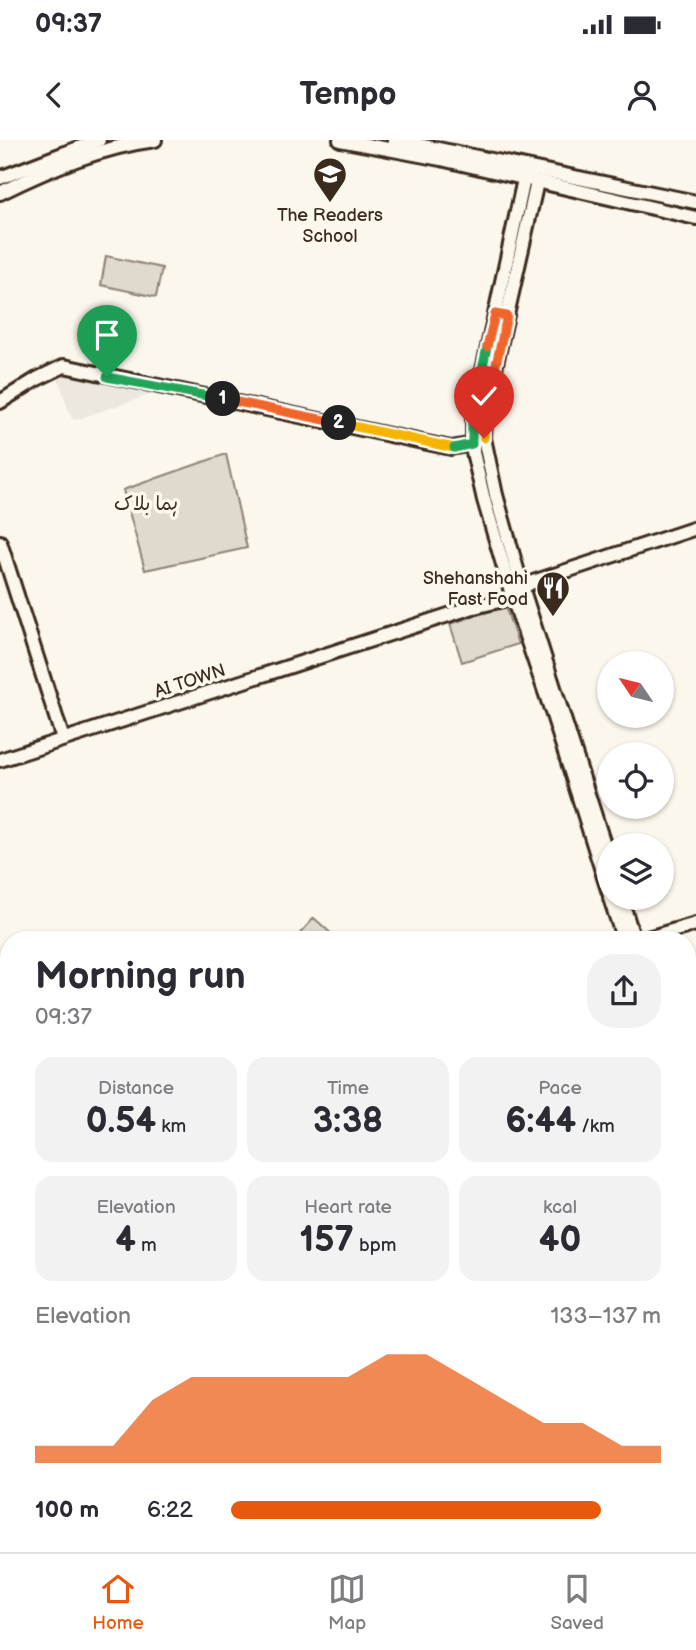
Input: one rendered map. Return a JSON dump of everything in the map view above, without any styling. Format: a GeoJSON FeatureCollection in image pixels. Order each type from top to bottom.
{"type":"FeatureCollection","features":[{"type":"Feature","properties":{"kind":"street"},"geometry":{"type":"LineString","coordinates":[[0,178],[99,140]]}},
{"type":"Feature","properties":{"kind":"street"},"geometry":{"type":"LineString","coordinates":[[0,194],[34,176],[91,154],[155,140]]}},
{"type":"Feature","properties":{"kind":"street"},"geometry":{"type":"LineString","coordinates":[[340,140],[406,152],[696,218]]}},
{"type":"Feature","properties":{"kind":"street"},"geometry":{"type":"LineString","coordinates":[[394,140],[435,144],[696,202]]}},
{"type":"Feature","properties":{"kind":"street"},"geometry":{"type":"LineString","coordinates":[[530,181],[501,315],[484,438],[517,591],[597,855]]}},
{"type":"Feature","properties":{"kind":"street"},"geometry":{"type":"LineString","coordinates":[[501,315],[472,417],[472,444],[479,481],[600,833]]}},
{"type":"Feature","properties":{"kind":"street"},"geometry":{"type":"LineString","coordinates":[[0,402],[64,366],[451,448],[472,444]]}},
{"type":"Feature","properties":{"kind":"street","name":"AI TOWN"},"geometry":{"type":"LineString","coordinates":[[0,760],[470,608],[507,599],[517,591],[595,560],[696,528]]}},
{"type":"Feature","properties":{"kind":"street"},"geometry":{"type":"LineString","coordinates":[[0,542],[63,739]]}},
{"type":"Feature","properties":{"kind":"street"},"geometry":{"type":"LineString","coordinates":[[614,910],[621,931]]}},
{"type":"Feature","properties":{"kind":"street"},"geometry":{"type":"LineString","coordinates":[[625,910],[632,931]]}},
{"type":"Feature","properties":{"kind":"street"},"geometry":{"type":"LineString","coordinates":[[672,931],[696,924]]}},
{"type":"Feature","properties":{"kind":"shaded area"},"geometry":{"type":"Polygon","coordinates":[[[106,256],[162,268],[156,297],[101,285],[106,256]]]}},
{"type":"Feature","properties":{"kind":"shaded area"},"geometry":{"type":"Polygon","coordinates":[[[68,375],[155,393],[75,420],[71,417],[58,378],[68,375]]]}},
{"type":"Feature","properties":{"kind":"shaded area"},"geometry":{"type":"Polygon","coordinates":[[[226,454],[247,548],[145,570],[123,490],[226,454]]]}},
{"type":"Feature","properties":{"kind":"shaded area"},"geometry":{"type":"Polygon","coordinates":[[[505,606],[518,644],[462,662],[450,624],[505,606]]]}},
{"type":"Feature","properties":{"kind":"shaded area"},"geometry":{"type":"Polygon","coordinates":[[[314,918],[328,931],[302,931],[314,918]]]}},
{"type":"Feature","properties":{"kind":"place","name":"The Readers School"},"geometry":{"type":"Point","coordinates":[330,204]}},
{"type":"Feature","properties":{"kind":"place","name":"Shehanshahi Fast Food"},"geometry":{"type":"Point","coordinates":[553,618]}},
{"type":"Feature","properties":{"kind":"district","name":"ہما بلاک"},"geometry":{"type":"Point","coordinates":[146,504]}},
{"type":"Feature","properties":{"kind":"route"},"geometry":{"type":"LineString","coordinates":[[107,377],[460,448],[472,444],[472,417],[495,314],[507,316],[485,417],[484,438]]}}]}
